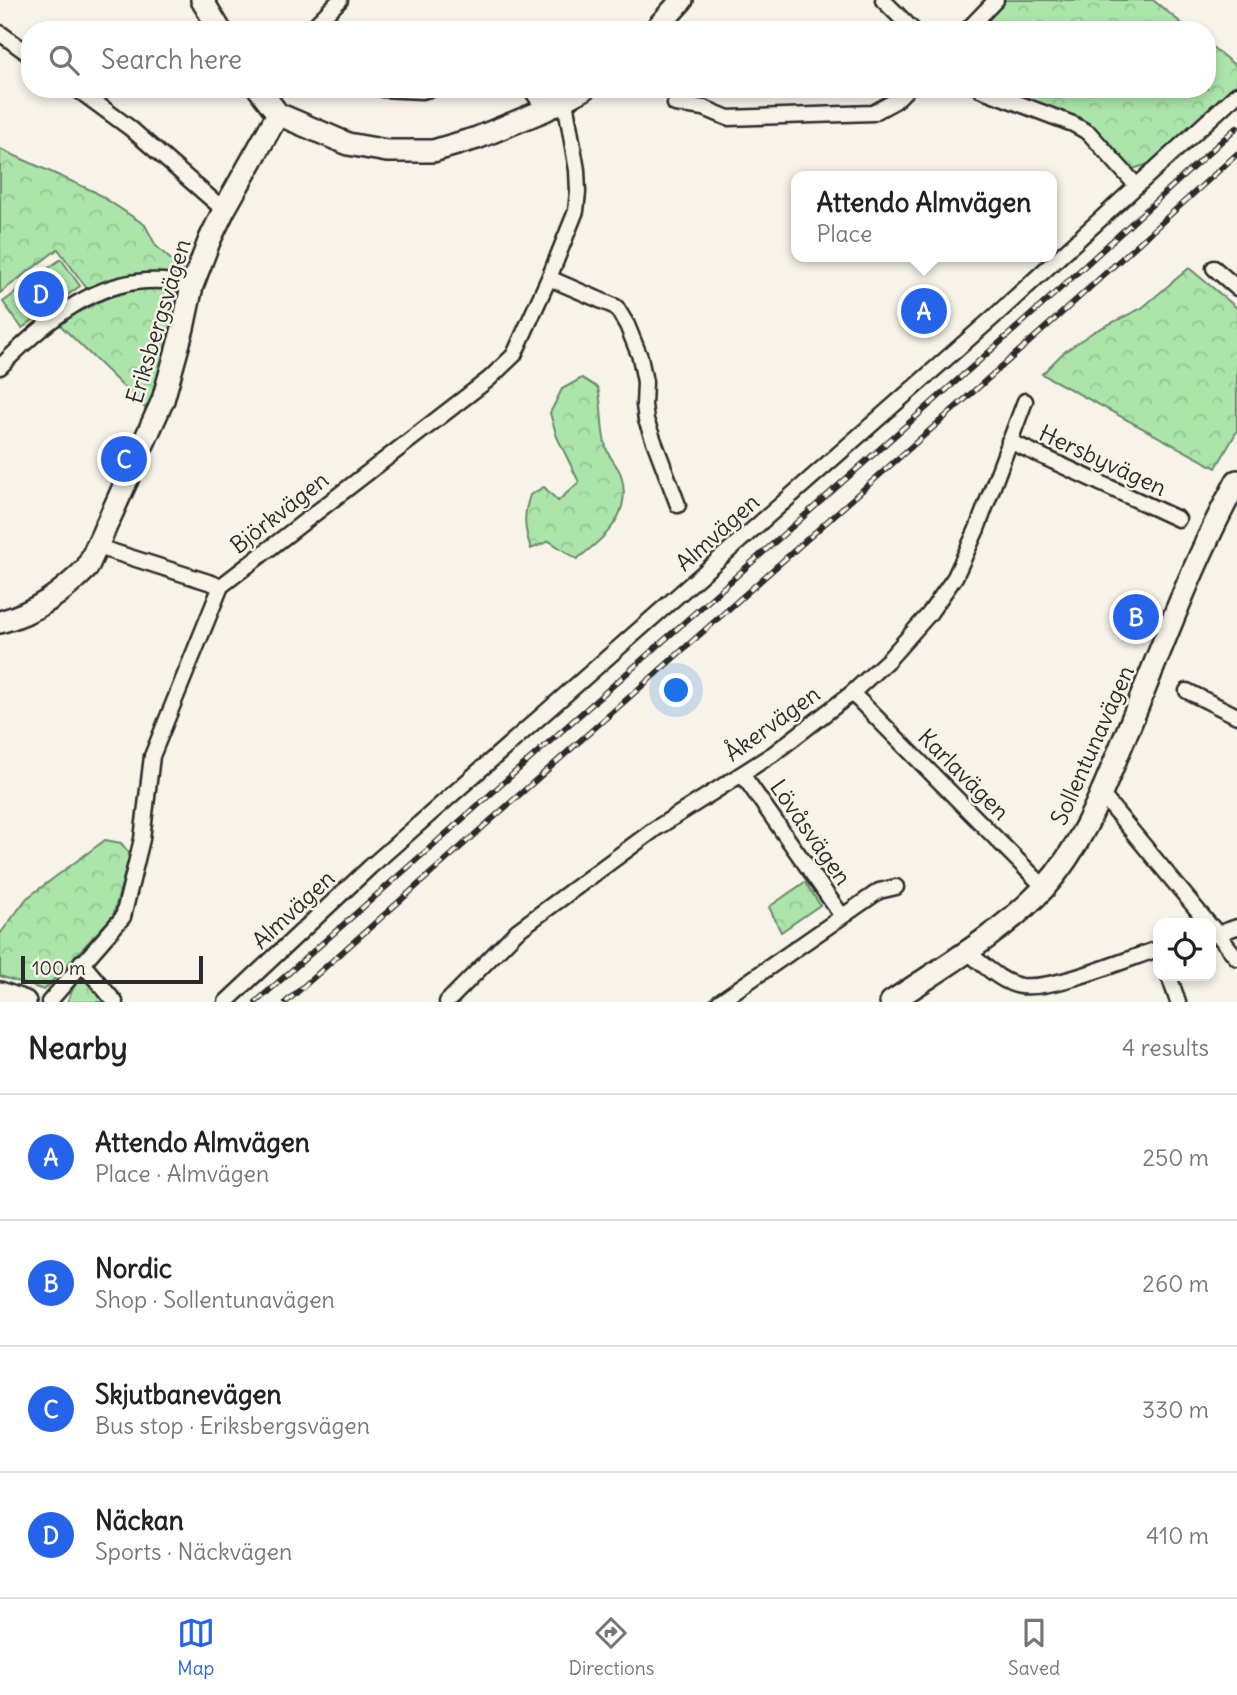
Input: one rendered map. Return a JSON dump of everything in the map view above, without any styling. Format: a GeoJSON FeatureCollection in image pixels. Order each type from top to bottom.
{"type":"FeatureCollection","features":[{"type":"Feature","properties":{"kind":"street"},"geometry":{"type":"LineString","coordinates":[[202,0],[215,21]]}},
{"type":"Feature","properties":{"kind":"street"},"geometry":{"type":"LineString","coordinates":[[319,21],[340,0]]}},
{"type":"Feature","properties":{"kind":"street"},"geometry":{"type":"LineString","coordinates":[[663,21],[682,0]]}},
{"type":"Feature","properties":{"kind":"street"},"geometry":{"type":"LineString","coordinates":[[883,0],[904,21]]}},
{"type":"Feature","properties":{"kind":"street"},"geometry":{"type":"LineString","coordinates":[[976,21],[996,0]]}},
{"type":"Feature","properties":{"kind":"street"},"geometry":{"type":"LineString","coordinates":[[0,33],[21,48]]}},
{"type":"Feature","properties":{"kind":"street","name":"Almvägen"},"geometry":{"type":"LineString","coordinates":[[1057,258],[1237,94]]}},
{"type":"Feature","properties":{"kind":"street"},"geometry":{"type":"LineString","coordinates":[[89,98],[130,128],[224,210]]}},
{"type":"Feature","properties":{"kind":"street"},"geometry":{"type":"LineString","coordinates":[[266,98],[278,114],[348,144],[387,151],[433,150],[477,138],[570,98]]}},
{"type":"Feature","properties":{"kind":"street"},"geometry":{"type":"LineString","coordinates":[[537,98],[545,110]]}},
{"type":"Feature","properties":{"kind":"street"},"geometry":{"type":"LineString","coordinates":[[674,104],[704,108],[728,118],[873,113],[898,98]]}},
{"type":"Feature","properties":{"kind":"street"},"geometry":{"type":"LineString","coordinates":[[1004,98],[1073,124],[1089,133],[1136,185]]}},
{"type":"Feature","properties":{"kind":"street","name":"Björkvägen"},"geometry":{"type":"LineString","coordinates":[[49,1002],[81,962],[123,917],[142,839],[152,756],[221,586],[489,379],[514,355],[576,211],[578,170],[565,101]]}},
{"type":"Feature","properties":{"kind":"street","name":"Eriksbergsvägen"},"geometry":{"type":"LineString","coordinates":[[0,622],[28,613],[58,595],[87,568],[163,400],[192,286],[224,210],[278,114]]}},
{"type":"Feature","properties":{"kind":"street","name":"Almvägen"},"geometry":{"type":"LineString","coordinates":[[226,1002],[370,867],[977,332],[1053,262]]}},
{"type":"Feature","properties":{"kind":"street"},"geometry":{"type":"LineString","coordinates":[[1214,268],[1237,288]]}},
{"type":"Feature","properties":{"kind":"street"},"geometry":{"type":"LineString","coordinates":[[549,278],[616,307],[627,326],[640,357],[645,382],[646,420],[678,505]]}},
{"type":"Feature","properties":{"kind":"street"},"geometry":{"type":"LineString","coordinates":[[0,367],[21,345],[63,312],[99,290],[140,281],[172,280],[192,286]]}},
{"type":"Feature","properties":{"kind":"street","name":"Åkervägen"},"geometry":{"type":"LineString","coordinates":[[453,1000],[517,931],[654,829],[773,754],[852,693],[889,659],[929,614],[956,577],[1025,401]]}},
{"type":"Feature","properties":{"kind":"street","name":"Hersbyvägen"},"geometry":{"type":"LineString","coordinates":[[1009,441],[1178,519]]}},
{"type":"Feature","properties":{"kind":"street","name":"Sollentunavägen"},"geometry":{"type":"LineString","coordinates":[[891,1002],[1015,914],[1044,887],[1084,833],[1203,547],[1234,493]]}},
{"type":"Feature","properties":{"kind":"street"},"geometry":{"type":"LineString","coordinates":[[98,547],[221,586]]}},
{"type":"Feature","properties":{"kind":"street"},"geometry":{"type":"LineString","coordinates":[[1187,691],[1237,716]]}},
{"type":"Feature","properties":{"kind":"street","name":"Karlavägen"},"geometry":{"type":"LineString","coordinates":[[852,693],[1044,887]]}},
{"type":"Feature","properties":{"kind":"street","name":"Lövåsvägen"},"geometry":{"type":"LineString","coordinates":[[742,774],[842,916]]}},
{"type":"Feature","properties":{"kind":"street"},"geometry":{"type":"LineString","coordinates":[[1102,795],[1202,918]]}},
{"type":"Feature","properties":{"kind":"street","name":"Lövåsvägen"},"geometry":{"type":"LineString","coordinates":[[719,1002],[879,891],[896,887]]}},
{"type":"Feature","properties":{"kind":"street"},"geometry":{"type":"LineString","coordinates":[[1216,930],[1237,927]]}},
{"type":"Feature","properties":{"kind":"street"},"geometry":{"type":"LineString","coordinates":[[1216,934],[1237,958]]}},
{"type":"Feature","properties":{"kind":"street"},"geometry":{"type":"LineString","coordinates":[[966,951],[1002,978],[1020,986],[1057,983],[1153,951]]}},
{"type":"Feature","properties":{"kind":"street"},"geometry":{"type":"LineString","coordinates":[[81,962],[115,1002]]}},
{"type":"Feature","properties":{"kind":"street"},"geometry":{"type":"LineString","coordinates":[[1171,981],[1178,1002]]}},
{"type":"Feature","properties":{"kind":"street"},"geometry":{"type":"LineString","coordinates":[[0,993],[25,1002]]}},
{"type":"Feature","properties":{"kind":"green space"},"geometry":{"type":"Polygon","coordinates":[[[1003,0],[1153,0],[1179,21],[982,21],[1003,0]]]}},
{"type":"Feature","properties":{"kind":"green space"},"geometry":{"type":"Polygon","coordinates":[[[1216,50],[1237,67],[1237,87],[1148,164],[1130,170],[1095,130],[1019,98],[1216,98],[1216,50]]]}},
{"type":"Feature","properties":{"kind":"green space"},"geometry":{"type":"Polygon","coordinates":[[[0,149],[95,192],[145,225],[156,246],[183,271],[163,386],[147,410],[60,325],[90,293],[58,249],[0,293],[0,149]]]}},
{"type":"Feature","properties":{"kind":"green space"},"geometry":{"type":"Polygon","coordinates":[[[61,259],[80,286],[22,328],[3,302],[61,259]]]}},
{"type":"Feature","properties":{"kind":"green space"},"geometry":{"type":"Polygon","coordinates":[[[1189,268],[1237,308],[1237,431],[1216,468],[1042,374],[1063,353],[1093,332],[1142,308],[1189,268]]]}},
{"type":"Feature","properties":{"kind":"green space"},"geometry":{"type":"Polygon","coordinates":[[[582,378],[598,388],[606,447],[620,471],[624,489],[620,513],[614,524],[577,559],[549,541],[531,549],[525,516],[530,495],[544,487],[558,501],[579,482],[557,437],[550,413],[562,389],[582,378]]]}},
{"type":"Feature","properties":{"kind":"green space"},"geometry":{"type":"Polygon","coordinates":[[[105,840],[121,843],[130,854],[113,916],[44,990],[0,976],[0,934],[27,898],[105,840]]]}},
{"type":"Feature","properties":{"kind":"green space"},"geometry":{"type":"Polygon","coordinates":[[[805,882],[820,905],[781,932],[769,907],[805,882]]]}},
{"type":"Feature","properties":{"kind":"green space"},"geometry":{"type":"Polygon","coordinates":[[[83,980],[106,1002],[67,1002],[76,982],[83,980]]]}},
{"type":"Feature","properties":{"kind":"railway"},"geometry":{"type":"LineString","coordinates":[[256,1002],[1042,305],[1237,127]]}},
{"type":"Feature","properties":{"kind":"railway"},"geometry":{"type":"LineString","coordinates":[[286,1002],[1054,320],[1237,154]]}},
{"type":"Feature","properties":{"kind":"place","name":"Näckan"},"geometry":{"type":"Point","coordinates":[41,294]}},
{"type":"Feature","properties":{"kind":"place","name":"Attendo Almvägen"},"geometry":{"type":"Point","coordinates":[924,311]}},
{"type":"Feature","properties":{"kind":"place","name":"Skjutbanevägen"},"geometry":{"type":"Point","coordinates":[124,459]}},
{"type":"Feature","properties":{"kind":"place","name":"Nordic"},"geometry":{"type":"Point","coordinates":[1136,617]}}]}
